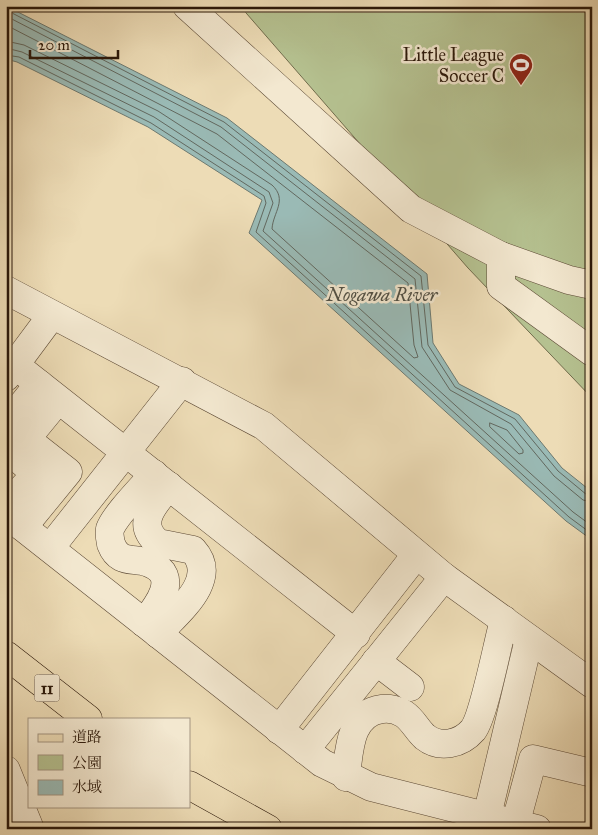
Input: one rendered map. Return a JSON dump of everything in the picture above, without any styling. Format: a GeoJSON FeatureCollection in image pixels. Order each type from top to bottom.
{"type":"FeatureCollection","features":[{"type":"Feature","properties":{"kind":"main road","name":"11"},"geometry":{"type":"LineString","coordinates":[[6,655],[87,718]]}},
{"type":"Feature","properties":{"kind":"main road"},"geometry":{"type":"LineString","coordinates":[[190,786],[268,829]]}},
{"type":"Feature","properties":{"kind":"lane"},"geometry":{"type":"LineString","coordinates":[[187,6],[411,209],[500,256],[569,280],[592,285]]}},
{"type":"Feature","properties":{"kind":"lane"},"geometry":{"type":"LineString","coordinates":[[500,256],[501,286],[592,352]]}},
{"type":"Feature","properties":{"kind":"lane"},"geometry":{"type":"LineString","coordinates":[[6,290],[252,419],[287,443],[444,577],[592,684]]}},
{"type":"Feature","properties":{"kind":"lane"},"geometry":{"type":"LineString","coordinates":[[52,315],[9,367],[49,392],[125,454],[161,480],[356,634]]}},
{"type":"Feature","properties":{"kind":"lane"},"geometry":{"type":"LineString","coordinates":[[50,548],[182,381]]}},
{"type":"Feature","properties":{"kind":"lane"},"geometry":{"type":"LineString","coordinates":[[6,425],[49,392]]}},
{"type":"Feature","properties":{"kind":"lane"},"geometry":{"type":"LineString","coordinates":[[12,516],[68,472],[26,439],[49,392]]}},
{"type":"Feature","properties":{"kind":"lane"},"geometry":{"type":"LineString","coordinates":[[6,448],[36,474],[12,516]]}},
{"type":"Feature","properties":{"kind":"lane"},"geometry":{"type":"LineString","coordinates":[[151,629],[164,596],[165,581],[162,573],[148,562],[126,560],[118,556],[114,551],[110,534],[114,522],[161,480]]}},
{"type":"Feature","properties":{"kind":"lane"},"geometry":{"type":"LineString","coordinates":[[151,629],[197,588],[204,572],[201,562],[193,550],[158,543],[147,529],[148,513],[161,480]]}},
{"type":"Feature","properties":{"kind":"lane"},"geometry":{"type":"LineString","coordinates":[[12,516],[279,730],[322,763],[346,777],[371,787],[487,816],[522,827],[533,759],[592,773]]}},
{"type":"Feature","properties":{"kind":"lane"},"geometry":{"type":"LineString","coordinates":[[279,730],[416,555]]}},
{"type":"Feature","properties":{"kind":"lane"},"geometry":{"type":"LineString","coordinates":[[305,750],[444,577]]}},
{"type":"Feature","properties":{"kind":"lane"},"geometry":{"type":"LineString","coordinates":[[346,777],[350,743],[355,728],[370,713],[377,710],[388,708],[405,714],[431,740],[448,744],[468,735],[478,721],[504,620]]}},
{"type":"Feature","properties":{"kind":"lane"},"geometry":{"type":"LineString","coordinates":[[487,816],[529,639]]}},
{"type":"Feature","properties":{"kind":"lane"},"geometry":{"type":"LineString","coordinates":[[376,661],[410,687]]}},
{"type":"Feature","properties":{"kind":"lane"},"geometry":{"type":"LineString","coordinates":[[6,770],[30,829]]}},
{"type":"Feature","properties":{"kind":"green space"},"geometry":{"type":"Polygon","coordinates":[[[240,6],[592,6],[592,398],[468,268],[240,6]]]}},
{"type":"Feature","properties":{"kind":"water","name":"Nogawa River"},"geometry":{"type":"Polygon","coordinates":[[[6,6],[227,118],[427,274],[433,343],[459,384],[519,415],[562,468],[592,492],[592,540],[566,521],[249,233],[262,200],[148,127],[17,62],[6,59],[6,6]]]}},
{"type":"Feature","properties":{"kind":"place","name":"Little League Soccer C"},"geometry":{"type":"Point","coordinates":[521,86]}}]}
